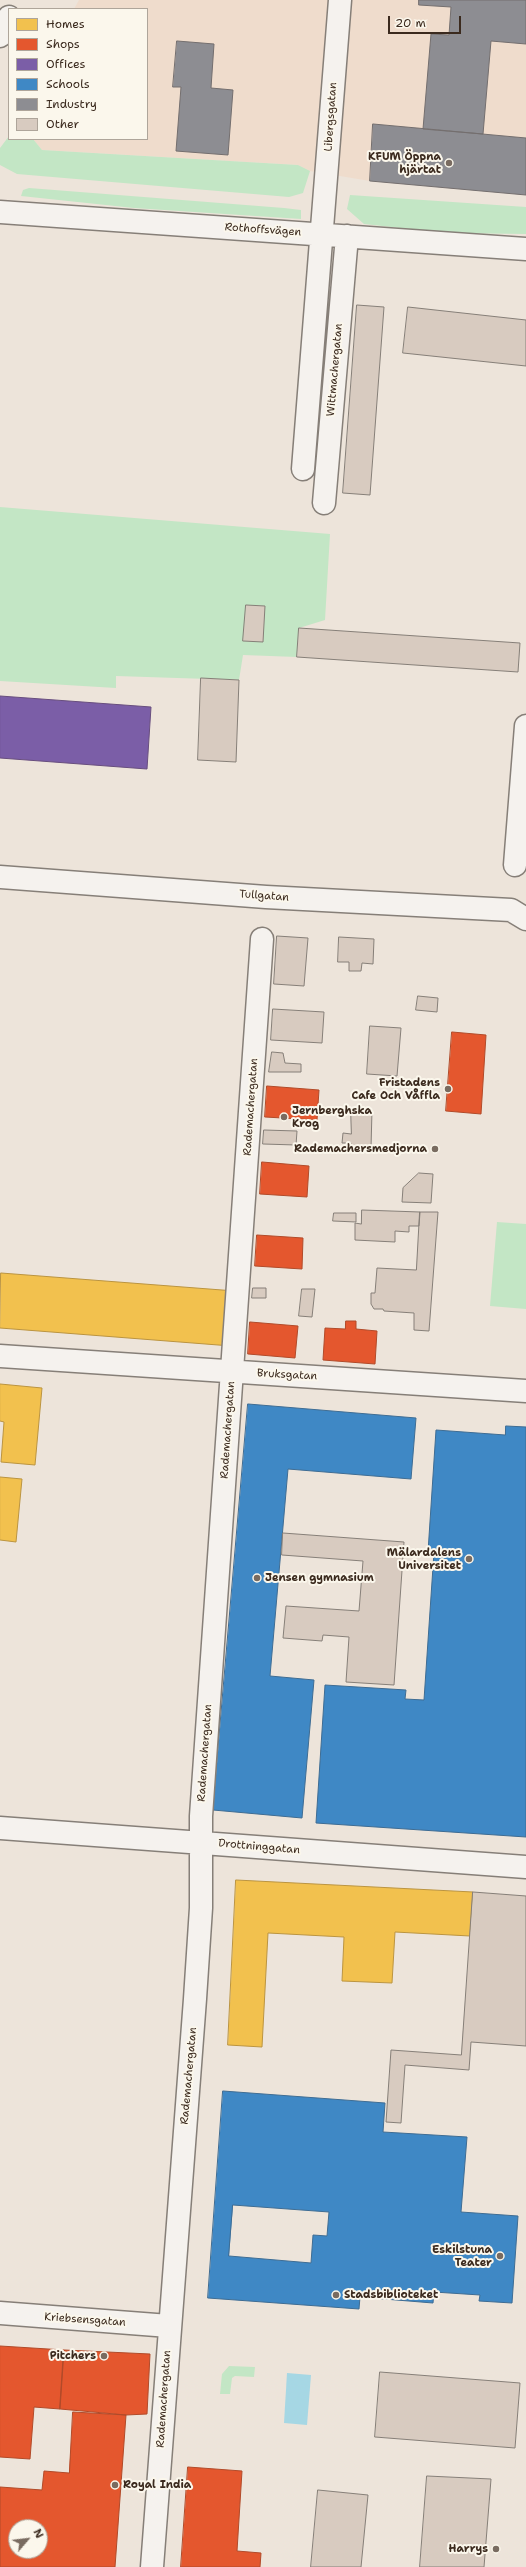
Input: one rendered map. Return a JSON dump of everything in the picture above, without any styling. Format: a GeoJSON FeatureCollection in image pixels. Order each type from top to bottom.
{"type":"FeatureCollection","features":[{"type":"Feature","properties":{"kind":"street","name":"Libergsgatan"},"geometry":{"type":"LineString","coordinates":[[322,234],[340,0]]}},
{"type":"Feature","properties":{"kind":"street"},"geometry":{"type":"LineString","coordinates":[[0,36],[8,19]]}},
{"type":"Feature","properties":{"kind":"street","name":"Rothoffsvägen"},"geometry":{"type":"LineString","coordinates":[[0,212],[526,249]]}},
{"type":"Feature","properties":{"kind":"street"},"geometry":{"type":"LineString","coordinates":[[303,469],[322,234]]}},
{"type":"Feature","properties":{"kind":"street","name":"Wittmachergatan"},"geometry":{"type":"LineString","coordinates":[[324,503],[347,236]]}},
{"type":"Feature","properties":{"kind":"street"},"geometry":{"type":"LineString","coordinates":[[515,865],[526,726]]}},
{"type":"Feature","properties":{"kind":"street","name":"Tullgatan"},"geometry":{"type":"LineString","coordinates":[[0,877],[266,897],[511,910],[526,919]]}},
{"type":"Feature","properties":{"kind":"street","name":"Rademachergatan"},"geometry":{"type":"LineString","coordinates":[[152,2567],[196,1984],[201,1908],[199,1843],[262,939]]}},
{"type":"Feature","properties":{"kind":"street","name":"Bruksgatan"},"geometry":{"type":"LineString","coordinates":[[0,1356],[526,1391]]}},
{"type":"Feature","properties":{"kind":"street","name":"Drottninggatan"},"geometry":{"type":"LineString","coordinates":[[0,1828],[523,1869]]}},
{"type":"Feature","properties":{"kind":"street","name":"Kriebsensgatan"},"geometry":{"type":"LineString","coordinates":[[0,2313],[169,2326]]}},
{"type":"Feature","properties":{"kind":"shaded area"},"geometry":{"type":"Polygon","coordinates":[[[79,0],[526,0],[526,195],[370,181],[310,171],[298,165],[42,150],[34,140],[148,140],[148,8],[75,8],[79,0]]]}},
{"type":"Feature","properties":{"kind":"green space"},"geometry":{"type":"Polygon","coordinates":[[[8,137],[8,140],[34,140],[42,150],[298,165],[310,171],[303,193],[289,197],[17,174],[0,165],[0,148],[8,137]]]}},
{"type":"Feature","properties":{"kind":"green space"},"geometry":{"type":"Polygon","coordinates":[[[29,188],[284,208],[301,210],[301,219],[134,208],[21,196],[23,190],[29,188]]]}},
{"type":"Feature","properties":{"kind":"green space"},"geometry":{"type":"Polygon","coordinates":[[[350,195],[526,207],[526,234],[446,233],[364,224],[347,209],[350,195]]]}},
{"type":"Feature","properties":{"kind":"green space"},"geometry":{"type":"Polygon","coordinates":[[[0,507],[330,534],[325,620],[299,628],[297,657],[243,655],[239,680],[116,676],[116,688],[0,681],[0,507]]]}},
{"type":"Feature","properties":{"kind":"green space"},"geometry":{"type":"Polygon","coordinates":[[[497,1222],[526,1224],[526,1309],[490,1306],[497,1222]]]}},
{"type":"Feature","properties":{"kind":"green space"},"geometry":{"type":"Polygon","coordinates":[[[229,2366],[255,2367],[254,2377],[235,2376],[232,2378],[230,2394],[220,2394],[222,2374],[229,2366]]]}},
{"type":"Feature","properties":{"kind":"water"},"geometry":{"type":"Polygon","coordinates":[[[287,2373],[311,2375],[307,2425],[284,2423],[287,2373]]]}},
{"type":"Feature","properties":{"kind":"building: Homes"},"geometry":{"type":"Polygon","coordinates":[[[1,1273],[235,1291],[231,1346],[0,1328],[1,1273]]]}},
{"type":"Feature","properties":{"kind":"building: Homes"},"geometry":{"type":"Polygon","coordinates":[[[0,1384],[42,1388],[35,1465],[1,1462],[4,1422],[0,1421],[0,1384]]]}},
{"type":"Feature","properties":{"kind":"building: Homes"},"geometry":{"type":"Polygon","coordinates":[[[0,1477],[22,1479],[16,1542],[0,1540],[0,1477]]]}},
{"type":"Feature","properties":{"kind":"building: Homes"},"geometry":{"type":"Polygon","coordinates":[[[236,1880],[473,1892],[470,1936],[395,1932],[392,1983],[342,1981],[344,1937],[268,1933],[262,2047],[228,2045],[236,1880]]]}},
{"type":"Feature","properties":{"kind":"building: Shops"},"geometry":{"type":"Polygon","coordinates":[[[452,1032],[486,1035],[481,1114],[446,1111],[452,1032]]]}},
{"type":"Feature","properties":{"kind":"building: Shops"},"geometry":{"type":"Polygon","coordinates":[[[267,1086],[319,1090],[317,1120],[265,1117],[267,1086]]]}},
{"type":"Feature","properties":{"kind":"building: Shops"},"geometry":{"type":"Polygon","coordinates":[[[262,1162],[309,1166],[307,1197],[260,1194],[262,1162]]]}},
{"type":"Feature","properties":{"kind":"building: Shops"},"geometry":{"type":"Polygon","coordinates":[[[257,1235],[303,1238],[302,1269],[255,1266],[257,1235]]]}},
{"type":"Feature","properties":{"kind":"building: Shops"},"geometry":{"type":"Polygon","coordinates":[[[346,1321],[356,1321],[356,1329],[377,1331],[375,1364],[323,1360],[325,1328],[345,1329],[346,1321]]]}},
{"type":"Feature","properties":{"kind":"building: Shops"},"geometry":{"type":"Polygon","coordinates":[[[250,1322],[298,1326],[295,1358],[248,1354],[250,1322]]]}},
{"type":"Feature","properties":{"kind":"building: Shops"},"geometry":{"type":"Polygon","coordinates":[[[0,2346],[64,2350],[60,2409],[34,2407],[30,2459],[0,2457],[0,2346]]]}},
{"type":"Feature","properties":{"kind":"building: Shops"},"geometry":{"type":"Polygon","coordinates":[[[64,2350],[150,2354],[147,2414],[126,2415],[60,2409],[64,2350]]]}},
{"type":"Feature","properties":{"kind":"building: Shops"},"geometry":{"type":"Polygon","coordinates":[[[73,2412],[126,2415],[115,2567],[0,2567],[0,2487],[42,2490],[44,2471],[69,2473],[73,2412]]]}},
{"type":"Feature","properties":{"kind":"building: Shops"},"geometry":{"type":"Polygon","coordinates":[[[188,2467],[242,2471],[237,2551],[261,2553],[260,2567],[181,2567],[188,2467]]]}},
{"type":"Feature","properties":{"kind":"building: Offices"},"geometry":{"type":"Polygon","coordinates":[[[0,696],[151,707],[147,769],[0,758],[0,696]]]}},
{"type":"Feature","properties":{"kind":"building: Schools"},"geometry":{"type":"Polygon","coordinates":[[[248,1404],[416,1418],[411,1479],[288,1469],[270,1676],[314,1680],[302,1818],[213,1810],[248,1404]]]}},
{"type":"Feature","properties":{"kind":"building: Schools","name":"Mälardalens Universitet"},"geometry":{"type":"Polygon","coordinates":[[[506,1426],[526,1427],[526,1837],[316,1823],[325,1685],[406,1690],[405,1699],[424,1700],[434,1552],[428,1552],[436,1430],[505,1435],[506,1426]]]}},
{"type":"Feature","properties":{"kind":"building: Schools"},"geometry":{"type":"Polygon","coordinates":[[[223,2091],[385,2103],[383,2132],[467,2137],[461,2212],[518,2216],[512,2303],[479,2301],[480,2295],[434,2292],[433,2303],[360,2297],[359,2309],[208,2298],[223,2091]],[[233,2205],[229,2256],[311,2263],[313,2235],[327,2236],[329,2212],[233,2205]]]}},
{"type":"Feature","properties":{"kind":"building: Industry"},"geometry":{"type":"Polygon","coordinates":[[[419,0],[526,0],[526,44],[491,41],[483,134],[423,129],[431,34],[449,35],[451,7],[419,5],[419,0]]]}},
{"type":"Feature","properties":{"kind":"building: Industry"},"geometry":{"type":"Polygon","coordinates":[[[177,41],[214,44],[211,88],[233,90],[228,155],[176,151],[181,87],[173,87],[177,41]]]}},
{"type":"Feature","properties":{"kind":"building: Industry","name":"KFUM Öppna hjärtat"},"geometry":{"type":"Polygon","coordinates":[[[373,124],[526,138],[526,195],[370,181],[373,124]]]}},
{"type":"Feature","properties":{"kind":"building: Other"},"geometry":{"type":"Polygon","coordinates":[[[357,305],[384,307],[370,495],[343,493],[357,305]]]}},
{"type":"Feature","properties":{"kind":"building: Other"},"geometry":{"type":"Polygon","coordinates":[[[408,307],[526,320],[526,366],[403,353],[408,307]]]}},
{"type":"Feature","properties":{"kind":"building: Other"},"geometry":{"type":"Polygon","coordinates":[[[246,605],[265,606],[263,642],[243,641],[246,605]]]}},
{"type":"Feature","properties":{"kind":"building: Other"},"geometry":{"type":"Polygon","coordinates":[[[299,628],[520,643],[518,672],[297,657],[299,628]]]}},
{"type":"Feature","properties":{"kind":"building: Other"},"geometry":{"type":"Polygon","coordinates":[[[201,678],[239,680],[236,762],[198,760],[201,678]]]}},
{"type":"Feature","properties":{"kind":"building: Other"},"geometry":{"type":"Polygon","coordinates":[[[277,936],[308,938],[304,986],[274,984],[277,936]]]}},
{"type":"Feature","properties":{"kind":"building: Other"},"geometry":{"type":"Polygon","coordinates":[[[339,937],[374,939],[373,964],[362,963],[361,971],[349,971],[349,962],[338,962],[339,937]]]}},
{"type":"Feature","properties":{"kind":"building: Other"},"geometry":{"type":"Polygon","coordinates":[[[418,996],[438,998],[437,1012],[416,1010],[418,996]]]}},
{"type":"Feature","properties":{"kind":"building: Other"},"geometry":{"type":"Polygon","coordinates":[[[273,1009],[324,1012],[322,1043],[271,1040],[273,1009]]]}},
{"type":"Feature","properties":{"kind":"building: Other"},"geometry":{"type":"Polygon","coordinates":[[[370,1026],[401,1028],[397,1076],[367,1074],[370,1026]]]}},
{"type":"Feature","properties":{"kind":"building: Other"},"geometry":{"type":"Polygon","coordinates":[[[272,1052],[283,1053],[285,1063],[301,1064],[301,1072],[269,1072],[272,1052]]]}},
{"type":"Feature","properties":{"kind":"building: Other"},"geometry":{"type":"Polygon","coordinates":[[[351,1110],[372,1110],[371,1148],[351,1148],[351,1143],[342,1143],[343,1133],[351,1134],[351,1110]]]}},
{"type":"Feature","properties":{"kind":"building: Other"},"geometry":{"type":"Polygon","coordinates":[[[264,1130],[297,1131],[296,1145],[263,1144],[264,1130]]]}},
{"type":"Feature","properties":{"kind":"building: Other"},"geometry":{"type":"Polygon","coordinates":[[[419,1173],[433,1174],[431,1203],[402,1202],[403,1188],[419,1173]]]}},
{"type":"Feature","properties":{"kind":"building: Other"},"geometry":{"type":"Polygon","coordinates":[[[362,1210],[420,1212],[419,1226],[409,1226],[409,1232],[395,1231],[395,1242],[355,1240],[355,1223],[361,1224],[362,1210]]]}},
{"type":"Feature","properties":{"kind":"building: Other"},"geometry":{"type":"Polygon","coordinates":[[[420,1212],[438,1212],[429,1331],[414,1330],[414,1313],[374,1309],[371,1304],[371,1293],[375,1293],[377,1268],[416,1270],[420,1212]]]}},
{"type":"Feature","properties":{"kind":"building: Other"},"geometry":{"type":"Polygon","coordinates":[[[334,1213],[356,1213],[356,1222],[333,1221],[334,1213]]]}},
{"type":"Feature","properties":{"kind":"building: Other"},"geometry":{"type":"Polygon","coordinates":[[[253,1288],[266,1288],[266,1298],[252,1298],[253,1288]]]}},
{"type":"Feature","properties":{"kind":"building: Other"},"geometry":{"type":"Polygon","coordinates":[[[302,1289],[315,1289],[312,1317],[299,1316],[302,1289]]]}},
{"type":"Feature","properties":{"kind":"building: Other"},"geometry":{"type":"Polygon","coordinates":[[[283,1533],[404,1542],[394,1685],[346,1682],[349,1637],[323,1635],[322,1641],[283,1638],[286,1606],[359,1611],[363,1561],[282,1555],[283,1533]]]}},
{"type":"Feature","properties":{"kind":"building: Other"},"geometry":{"type":"Polygon","coordinates":[[[473,1892],[526,1896],[526,2046],[471,2042],[469,2070],[405,2065],[401,2123],[386,2122],[391,2050],[461,2055],[473,1892]]]}},
{"type":"Feature","properties":{"kind":"building: Other"},"geometry":{"type":"Polygon","coordinates":[[[380,2372],[520,2383],[515,2448],[375,2437],[380,2372]]]}},
{"type":"Feature","properties":{"kind":"building: Other"},"geometry":{"type":"Polygon","coordinates":[[[427,2476],[491,2479],[484,2567],[420,2567],[427,2476]]]}},
{"type":"Feature","properties":{"kind":"building: Other"},"geometry":{"type":"Polygon","coordinates":[[[318,2490],[368,2495],[361,2567],[311,2567],[318,2490]]]}},
{"type":"Feature","properties":{"kind":"place","name":"KFUM Öppna hjärtat"},"geometry":{"type":"Point","coordinates":[449,163]}},
{"type":"Feature","properties":{"kind":"place","name":"Fristadens Cafe Och Våffla"},"geometry":{"type":"Point","coordinates":[448,1089]}},
{"type":"Feature","properties":{"kind":"place","name":"Jernberghska Krog"},"geometry":{"type":"Point","coordinates":[284,1117]}},
{"type":"Feature","properties":{"kind":"place","name":"Rademachersmedjorna"},"geometry":{"type":"Point","coordinates":[435,1149]}},
{"type":"Feature","properties":{"kind":"place","name":"Mälardalens Universitet"},"geometry":{"type":"Point","coordinates":[469,1559]}},
{"type":"Feature","properties":{"kind":"place","name":"Jensen gymnasium"},"geometry":{"type":"Point","coordinates":[257,1578]}},
{"type":"Feature","properties":{"kind":"place","name":"Eskilstuna Teater"},"geometry":{"type":"Point","coordinates":[500,2256]}},
{"type":"Feature","properties":{"kind":"place","name":"Stadsbiblioteket"},"geometry":{"type":"Point","coordinates":[336,2295]}},
{"type":"Feature","properties":{"kind":"place","name":"Pitchers"},"geometry":{"type":"Point","coordinates":[104,2356]}},
{"type":"Feature","properties":{"kind":"place","name":"Royal India"},"geometry":{"type":"Point","coordinates":[115,2485]}},
{"type":"Feature","properties":{"kind":"place","name":"Harrys"},"geometry":{"type":"Point","coordinates":[496,2549]}}]}
